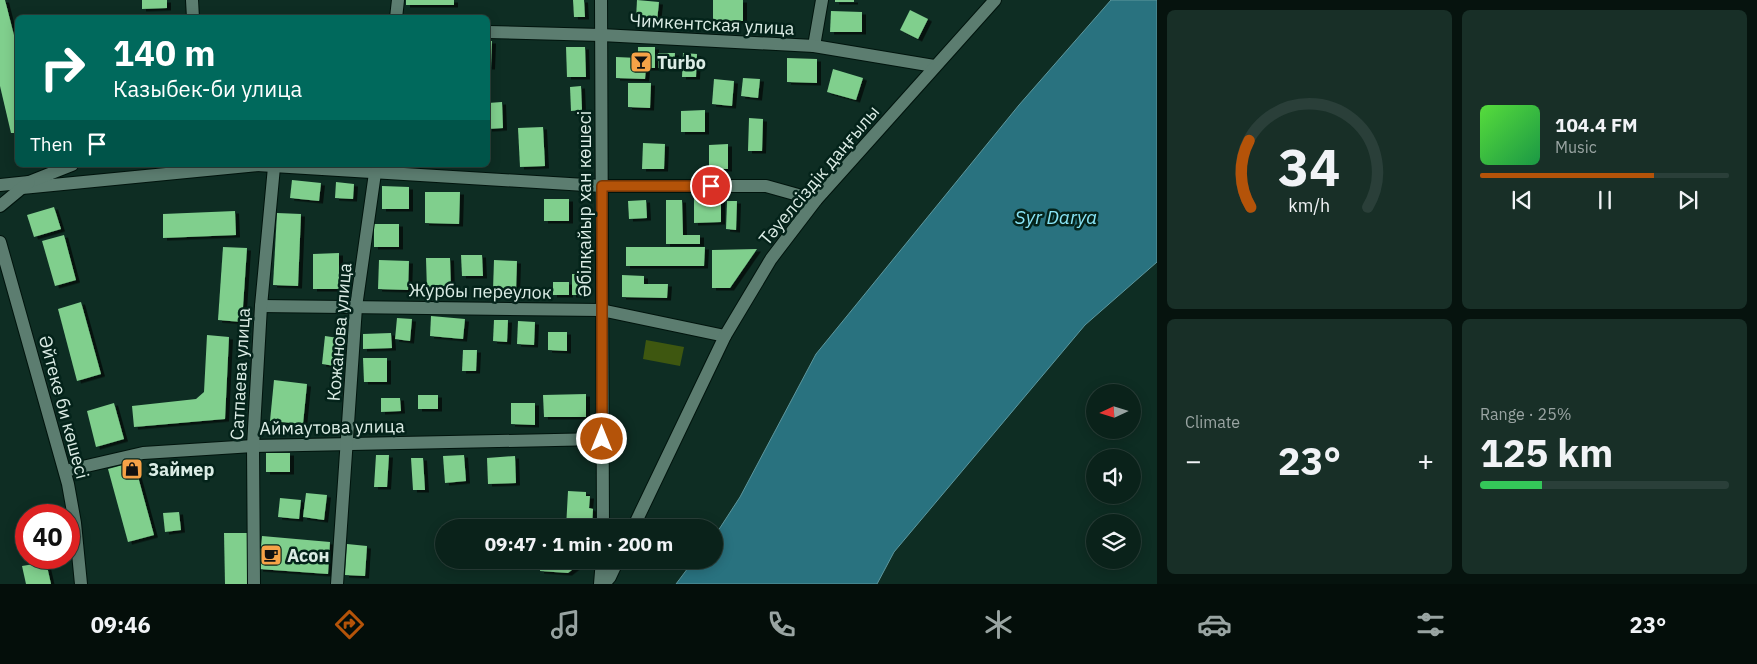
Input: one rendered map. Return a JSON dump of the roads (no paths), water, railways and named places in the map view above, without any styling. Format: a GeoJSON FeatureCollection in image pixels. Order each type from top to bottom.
{"type":"FeatureCollection","features":[{"type":"Feature","properties":{"kind":"street"},"geometry":{"type":"LineString","coordinates":[[192,0],[193,15]]}},
{"type":"Feature","properties":{"kind":"street"},"geometry":{"type":"LineString","coordinates":[[396,15],[398,0]]}},
{"type":"Feature","properties":{"kind":"street","name":"Әбілқайыр хан көшесі"},"geometry":{"type":"LineString","coordinates":[[601,0],[603,519]]}},
{"type":"Feature","properties":{"kind":"street"},"geometry":{"type":"LineString","coordinates":[[814,46],[822,0]]}},
{"type":"Feature","properties":{"kind":"street","name":"Тәуелсіздік даңғылы"},"geometry":{"type":"LineString","coordinates":[[637,519],[725,336],[771,258],[816,200],[995,0]]}},
{"type":"Feature","properties":{"kind":"street","name":"Чимкентская улица"},"geometry":{"type":"LineString","coordinates":[[490,32],[814,46],[934,66]]}},
{"type":"Feature","properties":{"kind":"street"},"geometry":{"type":"LineString","coordinates":[[0,206],[26,185],[67,167]]}},
{"type":"Feature","properties":{"kind":"street"},"geometry":{"type":"LineString","coordinates":[[0,185],[26,185],[235,167]]}},
{"type":"Feature","properties":{"kind":"street"},"geometry":{"type":"LineString","coordinates":[[274,167],[602,186],[766,186],[816,200]]}},
{"type":"Feature","properties":{"kind":"street","name":"Сатпаева улица"},"geometry":{"type":"LineString","coordinates":[[254,584],[253,446],[261,306],[274,167]]}},
{"type":"Feature","properties":{"kind":"street","name":"Кожанова улица"},"geometry":{"type":"LineString","coordinates":[[337,584],[356,307],[375,173]]}},
{"type":"Feature","properties":{"kind":"street","name":"Әйтеке би көшесі"},"geometry":{"type":"LineString","coordinates":[[0,242],[64,471],[76,523],[81,584]]}},
{"type":"Feature","properties":{"kind":"street","name":"Журбы переулок"},"geometry":{"type":"LineString","coordinates":[[261,306],[601,310],[725,336]]}},
{"type":"Feature","properties":{"kind":"street","name":"Аймаутова улица"},"geometry":{"type":"LineString","coordinates":[[64,471],[142,452],[253,446],[602,439]]}},
{"type":"Feature","properties":{"kind":"street"},"geometry":{"type":"LineString","coordinates":[[604,569],[606,582]]}},
{"type":"Feature","properties":{"kind":"street"},"geometry":{"type":"LineString","coordinates":[[606,569],[606,582]]}},
{"type":"Feature","properties":{"kind":"street"},"geometry":{"type":"LineString","coordinates":[[606,582],[613,569]]}},
{"type":"Feature","properties":{"kind":"water","name":"Syr Darya"},"geometry":{"type":"Polygon","coordinates":[[[1111,0],[1157,0],[1157,262],[1085,325],[894,552],[877,584],[676,584],[687,569],[723,569],[723,523],[740,497],[816,354],[1019,105],[1111,0]]]}},
{"type":"Feature","properties":{"kind":"place","name":"Turbo"},"geometry":{"type":"Point","coordinates":[641,62]}},
{"type":"Feature","properties":{"kind":"place","name":"Займер"},"geometry":{"type":"Point","coordinates":[132,469]}},
{"type":"Feature","properties":{"kind":"place","name":"Асон"},"geometry":{"type":"Point","coordinates":[271,555]}}]}
